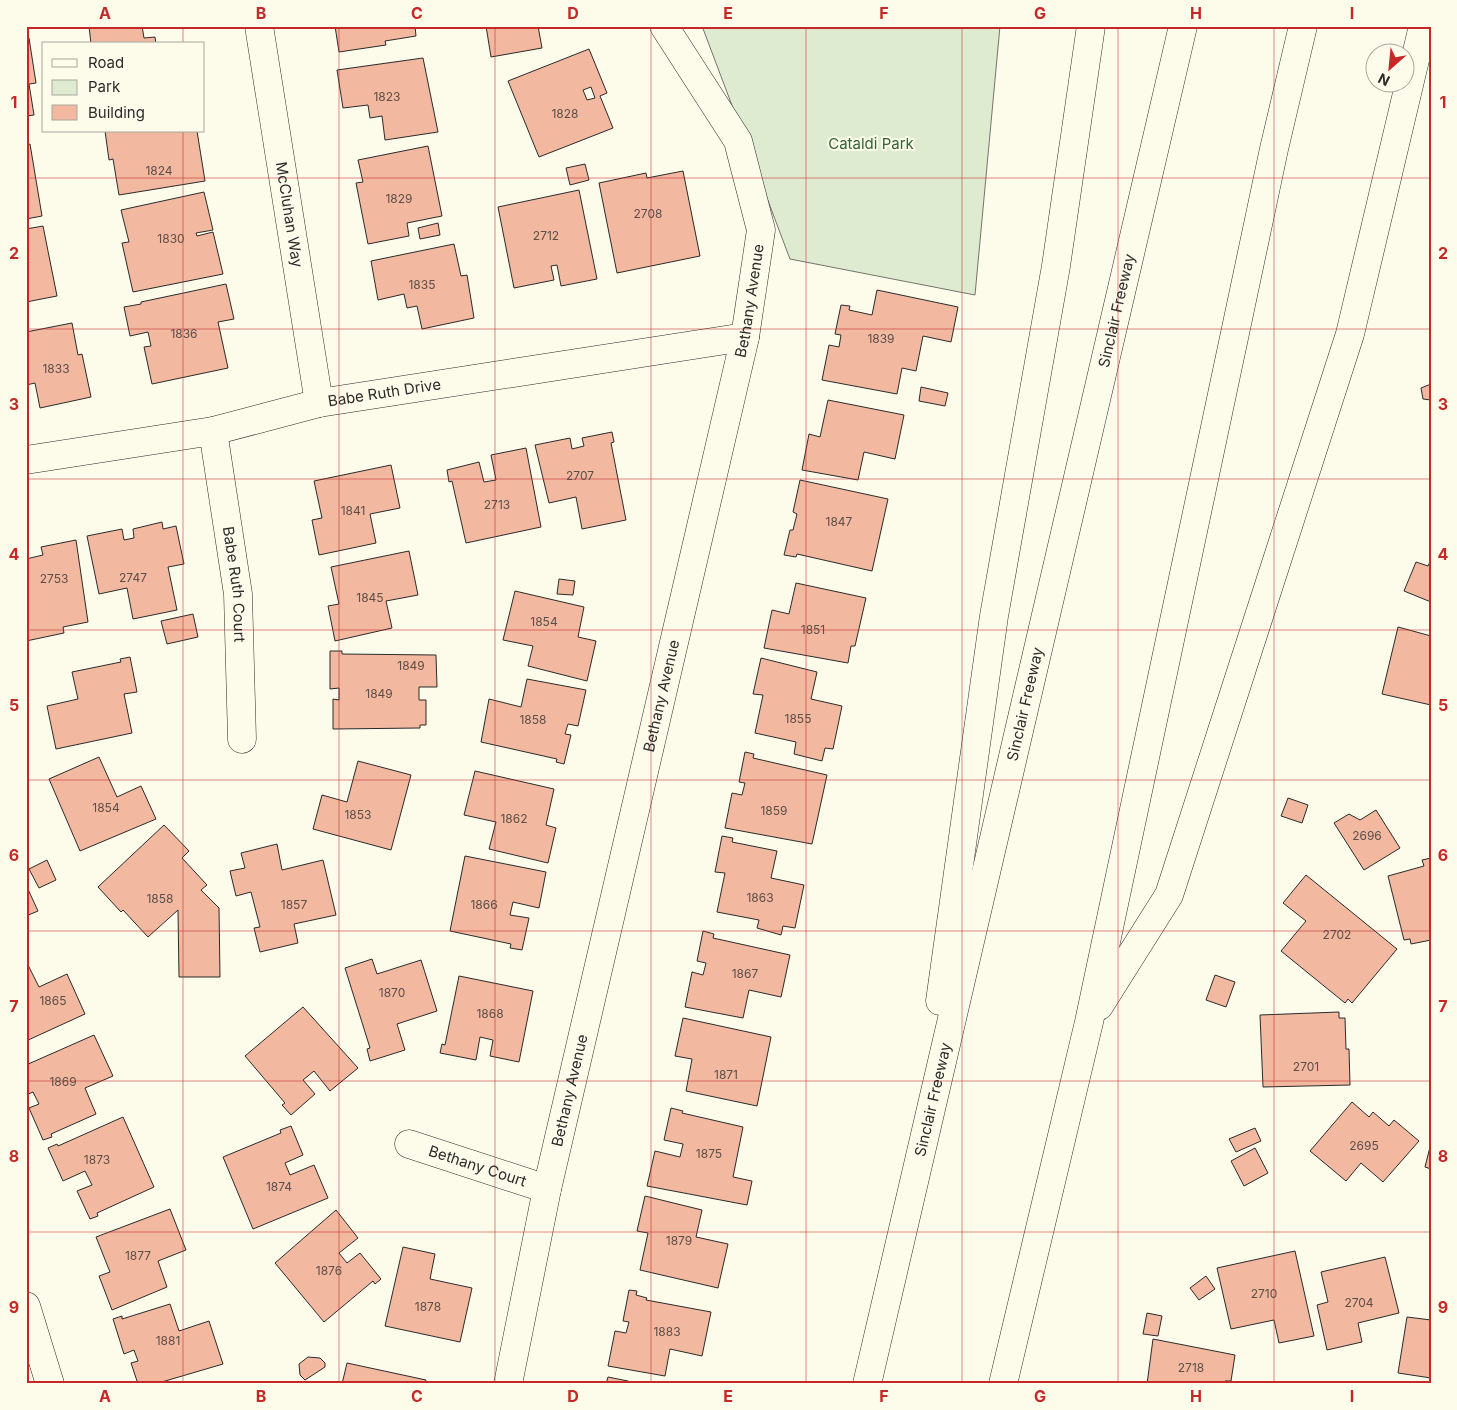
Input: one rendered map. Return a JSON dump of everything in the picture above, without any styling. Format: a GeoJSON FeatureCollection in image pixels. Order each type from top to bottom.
{"type":"FeatureCollection","features":[{"type":"Feature","properties":{"kind":"main road","name":"McCluhan Way"},"geometry":{"type":"LineString","coordinates":[[259,26],[319,403]]}},
{"type":"Feature","properties":{"kind":"main road","name":"Bethany Avenue"},"geometry":{"type":"LineString","coordinates":[[508,1384],[547,1189],[745,338],[761,230],[738,141],[664,26]]}},
{"type":"Feature","properties":{"kind":"main road"},"geometry":{"type":"LineString","coordinates":[[915,1180],[994,616],[1055,276],[1091,26]]}},
{"type":"Feature","properties":{"kind":"main road","name":"Sinclair Freeway"},"geometry":{"type":"LineString","coordinates":[[867,1384],[1183,26]]}},
{"type":"Feature","properties":{"kind":"main road"},"geometry":{"type":"LineString","coordinates":[[1003,1384],[1089,1022],[1272,159],[1303,26]]}},
{"type":"Feature","properties":{"kind":"main road"},"geometry":{"type":"LineString","coordinates":[[1089,1022],[1169,895],[1350,334],[1423,26]]}},
{"type":"Feature","properties":{"kind":"main road","name":"Babe Ruth Drive"},"geometry":{"type":"LineString","coordinates":[[26,460],[214,431],[319,403],[745,338]]}},
{"type":"Feature","properties":{"kind":"main road","name":"Babe Ruth Court"},"geometry":{"type":"LineString","coordinates":[[214,431],[238,594],[242,738]]}},
{"type":"Feature","properties":{"kind":"main road","name":"Bethany Court"},"geometry":{"type":"LineString","coordinates":[[409,1144],[547,1189]]}},
{"type":"Feature","properties":{"kind":"main road"},"geometry":{"type":"LineString","coordinates":[[26,1306],[50,1384]]}},
{"type":"Feature","properties":{"kind":"green space","name":"Cataldi Park"},"geometry":{"type":"Polygon","coordinates":[[[702,26],[1000,26],[975,295],[790,259],[702,26]]]}},
{"type":"Feature","properties":{"kind":"building"},"geometry":{"type":"Polygon","coordinates":[[[89,26],[142,26],[144,38],[155,37],[156,42],[91,42],[89,26]]]}},
{"type":"Feature","properties":{"kind":"building"},"geometry":{"type":"Polygon","coordinates":[[[335,26],[415,26],[416,36],[385,41],[386,45],[339,52],[335,26]]]}},
{"type":"Feature","properties":{"kind":"building"},"geometry":{"type":"Polygon","coordinates":[[[486,26],[538,26],[542,48],[491,57],[486,26]]]}},
{"type":"Feature","properties":{"kind":"building"},"geometry":{"type":"Polygon","coordinates":[[[29,38],[36,83],[29,84],[34,115],[26,116],[26,39],[29,38]]]}},
{"type":"Feature","properties":{"kind":"building"},"geometry":{"type":"Polygon","coordinates":[[[589,49],[607,93],[600,96],[613,128],[539,157],[508,81],[589,49]],[[591,87],[583,90],[587,100],[595,98],[591,87]]]}},
{"type":"Feature","properties":{"kind":"building"},"geometry":{"type":"Polygon","coordinates":[[[423,58],[438,132],[385,140],[382,116],[370,118],[368,105],[343,108],[337,70],[423,58]]]}},
{"type":"Feature","properties":{"kind":"building"},"geometry":{"type":"Polygon","coordinates":[[[105,132],[197,132],[205,181],[119,195],[113,159],[109,160],[105,132]]]}},
{"type":"Feature","properties":{"kind":"building"},"geometry":{"type":"Polygon","coordinates":[[[30,144],[42,216],[26,219],[26,145],[30,144]]]}},
{"type":"Feature","properties":{"kind":"building"},"geometry":{"type":"Polygon","coordinates":[[[428,146],[442,216],[407,223],[409,236],[368,244],[356,183],[363,182],[358,160],[428,146]]]}},
{"type":"Feature","properties":{"kind":"building"},"geometry":{"type":"Polygon","coordinates":[[[585,164],[589,180],[570,185],[566,168],[585,164]]]}},
{"type":"Feature","properties":{"kind":"building"},"geometry":{"type":"Polygon","coordinates":[[[683,171],[700,256],[617,273],[599,183],[646,173],[647,178],[683,171]]]}},
{"type":"Feature","properties":{"kind":"building"},"geometry":{"type":"Polygon","coordinates":[[[579,190],[597,279],[561,286],[557,265],[551,266],[554,280],[514,288],[498,207],[579,190]]]}},
{"type":"Feature","properties":{"kind":"building"},"geometry":{"type":"Polygon","coordinates":[[[204,192],[213,230],[196,233],[197,236],[213,232],[223,274],[133,292],[122,243],[129,242],[121,210],[204,192]]]}},
{"type":"Feature","properties":{"kind":"building"},"geometry":{"type":"Polygon","coordinates":[[[438,223],[440,235],[420,239],[418,228],[438,223]]]}},
{"type":"Feature","properties":{"kind":"building"},"geometry":{"type":"Polygon","coordinates":[[[43,226],[57,296],[26,302],[26,229],[43,226]]]}},
{"type":"Feature","properties":{"kind":"building"},"geometry":{"type":"Polygon","coordinates":[[[454,244],[461,276],[467,275],[474,318],[422,329],[417,306],[407,308],[404,294],[378,300],[371,261],[454,244]]]}},
{"type":"Feature","properties":{"kind":"building"},"geometry":{"type":"Polygon","coordinates":[[[226,284],[234,319],[218,322],[228,368],[152,384],[144,347],[151,346],[148,332],[130,336],[124,307],[226,284]]]}},
{"type":"Feature","properties":{"kind":"building"},"geometry":{"type":"Polygon","coordinates":[[[877,290],[958,307],[951,342],[923,336],[916,371],[902,368],[897,394],[822,380],[829,345],[839,347],[841,335],[835,334],[841,305],[850,306],[849,310],[872,315],[877,290]]]}},
{"type":"Feature","properties":{"kind":"building"},"geometry":{"type":"Polygon","coordinates":[[[72,323],[78,355],[82,354],[91,397],[40,408],[35,383],[26,385],[26,332],[72,323]]]}},
{"type":"Feature","properties":{"kind":"building"},"geometry":{"type":"Polygon","coordinates":[[[1431,384],[1431,400],[1423,399],[1421,388],[1431,384]]]}},
{"type":"Feature","properties":{"kind":"building"},"geometry":{"type":"Polygon","coordinates":[[[921,387],[948,393],[945,406],[919,401],[921,387]]]}},
{"type":"Feature","properties":{"kind":"building"},"geometry":{"type":"Polygon","coordinates":[[[828,400],[904,415],[895,459],[864,452],[858,480],[802,470],[809,434],[820,437],[828,400]]]}},
{"type":"Feature","properties":{"kind":"building"},"geometry":{"type":"Polygon","coordinates":[[[612,432],[614,442],[611,443],[626,520],[582,529],[576,497],[549,503],[535,445],[570,438],[572,449],[584,446],[582,438],[612,432]]]}},
{"type":"Feature","properties":{"kind":"building"},"geometry":{"type":"Polygon","coordinates":[[[526,448],[541,527],[466,543],[452,481],[449,482],[447,470],[479,462],[484,482],[496,480],[491,455],[526,448]]]}},
{"type":"Feature","properties":{"kind":"building"},"geometry":{"type":"Polygon","coordinates":[[[391,465],[400,508],[370,514],[376,543],[319,555],[312,520],[322,518],[314,481],[391,465]]]}},
{"type":"Feature","properties":{"kind":"building"},"geometry":{"type":"Polygon","coordinates":[[[800,480],[888,499],[872,571],[797,554],[796,557],[784,555],[790,530],[793,530],[797,514],[793,512],[800,480]]]}},
{"type":"Feature","properties":{"kind":"building"},"geometry":{"type":"Polygon","coordinates":[[[162,522],[163,529],[176,526],[184,564],[168,567],[177,610],[133,619],[127,588],[99,594],[87,536],[122,529],[124,540],[134,538],[133,529],[162,522]]]}},
{"type":"Feature","properties":{"kind":"building"},"geometry":{"type":"Polygon","coordinates":[[[76,540],[88,622],[63,627],[64,633],[26,641],[26,559],[43,555],[41,547],[76,540]]]}},
{"type":"Feature","properties":{"kind":"building"},"geometry":{"type":"Polygon","coordinates":[[[409,551],[418,595],[386,601],[392,628],[335,641],[328,606],[339,604],[331,567],[409,551]]]}},
{"type":"Feature","properties":{"kind":"building"},"geometry":{"type":"Polygon","coordinates":[[[1431,560],[1431,602],[1404,591],[1416,562],[1428,566],[1431,560]]]}},
{"type":"Feature","properties":{"kind":"building"},"geometry":{"type":"Polygon","coordinates":[[[559,579],[575,581],[573,595],[557,594],[559,579]]]}},
{"type":"Feature","properties":{"kind":"building"},"geometry":{"type":"Polygon","coordinates":[[[796,583],[866,598],[855,646],[851,646],[848,663],[764,648],[772,610],[789,614],[796,583]]]}},
{"type":"Feature","properties":{"kind":"building"},"geometry":{"type":"Polygon","coordinates":[[[515,591],[584,607],[578,637],[596,641],[587,681],[528,666],[533,646],[503,640],[515,591]]]}},
{"type":"Feature","properties":{"kind":"building"},"geometry":{"type":"Polygon","coordinates":[[[193,614],[198,637],[167,644],[161,621],[193,614]]]}},
{"type":"Feature","properties":{"kind":"building"},"geometry":{"type":"Polygon","coordinates":[[[1398,627],[1431,636],[1431,705],[1382,694],[1398,627]]]}},
{"type":"Feature","properties":{"kind":"building"},"geometry":{"type":"Polygon","coordinates":[[[330,651],[342,651],[342,654],[436,655],[437,687],[419,687],[419,700],[426,700],[426,725],[420,725],[420,728],[333,729],[333,699],[339,700],[339,688],[330,689],[330,651]]]}},
{"type":"Feature","properties":{"kind":"building"},"geometry":{"type":"Polygon","coordinates":[[[130,657],[137,692],[124,694],[132,733],[56,749],[47,706],[78,699],[72,672],[121,662],[120,659],[130,657]]]}},
{"type":"Feature","properties":{"kind":"building"},"geometry":{"type":"Polygon","coordinates":[[[761,658],[817,672],[811,699],[842,706],[833,749],[825,748],[822,761],[794,754],[796,742],[755,733],[763,695],[753,694],[761,658]]]}},
{"type":"Feature","properties":{"kind":"building"},"geometry":{"type":"Polygon","coordinates":[[[527,679],[586,690],[578,726],[568,724],[565,734],[571,735],[564,764],[556,762],[557,759],[481,742],[489,699],[521,707],[527,679]]]}},
{"type":"Feature","properties":{"kind":"building"},"geometry":{"type":"Polygon","coordinates":[[[745,752],[754,754],[753,758],[827,775],[812,844],[725,828],[732,793],[742,795],[745,783],[739,782],[745,752]]]}},
{"type":"Feature","properties":{"kind":"building"},"geometry":{"type":"Polygon","coordinates":[[[99,757],[117,797],[141,786],[156,819],[80,851],[49,779],[99,757]]]}},
{"type":"Feature","properties":{"kind":"building"},"geometry":{"type":"Polygon","coordinates":[[[358,761],[411,775],[391,850],[313,829],[322,795],[347,802],[358,761]]]}},
{"type":"Feature","properties":{"kind":"building"},"geometry":{"type":"Polygon","coordinates":[[[475,771],[554,789],[546,825],[556,828],[548,863],[489,849],[496,822],[464,815],[475,771]]]}},
{"type":"Feature","properties":{"kind":"building"},"geometry":{"type":"Polygon","coordinates":[[[1288,798],[1308,805],[1302,823],[1281,816],[1288,798]]]}},
{"type":"Feature","properties":{"kind":"building"},"geometry":{"type":"Polygon","coordinates":[[[1376,810],[1400,848],[1364,870],[1334,823],[1349,814],[1360,820],[1376,810]]]}},
{"type":"Feature","properties":{"kind":"building"},"geometry":{"type":"Polygon","coordinates":[[[164,825],[189,851],[182,858],[207,885],[201,890],[219,908],[220,977],[179,977],[178,910],[148,937],[98,887],[164,825]]]}},
{"type":"Feature","properties":{"kind":"building"},"geometry":{"type":"Polygon","coordinates":[[[722,836],[733,838],[732,842],[777,851],[771,878],[804,885],[795,928],[783,926],[781,935],[757,928],[759,920],[717,912],[725,873],[715,872],[722,836]]]}},
{"type":"Feature","properties":{"kind":"building"},"geometry":{"type":"Polygon","coordinates":[[[277,844],[282,870],[323,860],[336,915],[294,924],[298,943],[260,952],[254,928],[260,927],[251,892],[236,896],[230,871],[245,868],[241,853],[277,844]]]}},
{"type":"Feature","properties":{"kind":"building"},"geometry":{"type":"Polygon","coordinates":[[[465,856],[546,872],[539,908],[513,902],[510,915],[529,918],[522,950],[510,948],[511,944],[450,931],[465,856]]]}},
{"type":"Feature","properties":{"kind":"building"},"geometry":{"type":"Polygon","coordinates":[[[1431,858],[1431,940],[1411,944],[1410,939],[1404,940],[1388,876],[1424,866],[1422,860],[1431,858]]]}},
{"type":"Feature","properties":{"kind":"building"},"geometry":{"type":"Polygon","coordinates":[[[47,860],[56,880],[39,888],[29,869],[47,860]]]}},
{"type":"Feature","properties":{"kind":"building"},"geometry":{"type":"Polygon","coordinates":[[[1306,875],[1397,949],[1352,1003],[1348,999],[1345,1003],[1281,951],[1306,921],[1283,903],[1306,875]]]}},
{"type":"Feature","properties":{"kind":"building"},"geometry":{"type":"Polygon","coordinates":[[[26,885],[38,911],[26,916],[26,885]]]}},
{"type":"Feature","properties":{"kind":"building"},"geometry":{"type":"Polygon","coordinates":[[[703,931],[714,934],[713,938],[790,955],[781,997],[749,990],[743,1018],[685,1007],[692,972],[703,975],[706,963],[697,961],[703,931]]]}},
{"type":"Feature","properties":{"kind":"building"},"geometry":{"type":"Polygon","coordinates":[[[372,959],[377,974],[421,960],[437,1011],[397,1024],[405,1050],[370,1061],[367,1049],[370,1048],[345,968],[372,959]]]}},
{"type":"Feature","properties":{"kind":"building"},"geometry":{"type":"Polygon","coordinates":[[[26,961],[39,987],[67,974],[85,1014],[26,1041],[26,961]]]}},
{"type":"Feature","properties":{"kind":"building"},"geometry":{"type":"Polygon","coordinates":[[[1215,975],[1235,982],[1226,1007],[1206,1000],[1215,975]]]}},
{"type":"Feature","properties":{"kind":"building"},"geometry":{"type":"Polygon","coordinates":[[[459,976],[533,991],[519,1062],[490,1056],[493,1040],[480,1037],[476,1060],[440,1053],[442,1044],[445,1045],[459,976]]]}},
{"type":"Feature","properties":{"kind":"building"},"geometry":{"type":"Polygon","coordinates":[[[303,1007],[358,1068],[330,1091],[314,1071],[303,1080],[315,1094],[291,1115],[282,1105],[285,1103],[245,1056],[303,1007]]]}},
{"type":"Feature","properties":{"kind":"building"},"geometry":{"type":"Polygon","coordinates":[[[1339,1012],[1339,1018],[1345,1018],[1346,1049],[1349,1049],[1350,1085],[1263,1087],[1260,1015],[1339,1012]]]}},
{"type":"Feature","properties":{"kind":"building"},"geometry":{"type":"Polygon","coordinates":[[[683,1018],[771,1037],[757,1106],[686,1091],[692,1059],[675,1056],[683,1018]]]}},
{"type":"Feature","properties":{"kind":"building"},"geometry":{"type":"Polygon","coordinates":[[[94,1035],[113,1076],[85,1088],[96,1114],[51,1134],[52,1137],[43,1140],[29,1108],[39,1104],[33,1092],[26,1095],[26,1065],[94,1035]]]}},
{"type":"Feature","properties":{"kind":"building"},"geometry":{"type":"Polygon","coordinates":[[[1352,1102],[1369,1117],[1373,1112],[1389,1126],[1394,1120],[1419,1141],[1383,1182],[1361,1163],[1346,1181],[1310,1151],[1352,1102]]]}},
{"type":"Feature","properties":{"kind":"building"},"geometry":{"type":"Polygon","coordinates":[[[671,1108],[683,1111],[682,1113],[743,1127],[733,1177],[752,1181],[747,1205],[647,1186],[655,1151],[680,1157],[683,1144],[664,1140],[671,1108]]]}},
{"type":"Feature","properties":{"kind":"building"},"geometry":{"type":"Polygon","coordinates":[[[123,1117],[154,1187],[97,1213],[98,1216],[90,1219],[77,1191],[92,1185],[85,1171],[63,1181],[48,1148],[57,1144],[58,1146],[123,1117]]]}},
{"type":"Feature","properties":{"kind":"building"},"geometry":{"type":"Polygon","coordinates":[[[291,1126],[303,1155],[285,1163],[290,1175],[314,1165],[328,1198],[253,1229],[223,1157],[281,1133],[280,1130],[291,1126]]]}},
{"type":"Feature","properties":{"kind":"building"},"geometry":{"type":"Polygon","coordinates":[[[1255,1128],[1261,1141],[1236,1152],[1229,1139],[1255,1128]]]}},
{"type":"Feature","properties":{"kind":"building"},"geometry":{"type":"Polygon","coordinates":[[[1431,1143],[1431,1169],[1425,1167],[1431,1143]]]}},
{"type":"Feature","properties":{"kind":"building"},"geometry":{"type":"Polygon","coordinates":[[[1255,1148],[1268,1173],[1244,1186],[1231,1161],[1255,1148]]]}},
{"type":"Feature","properties":{"kind":"building"},"geometry":{"type":"Polygon","coordinates":[[[645,1196],[702,1210],[696,1237],[728,1244],[718,1288],[640,1270],[648,1233],[637,1231],[645,1196]]]}},
{"type":"Feature","properties":{"kind":"building"},"geometry":{"type":"Polygon","coordinates":[[[170,1209],[186,1250],[158,1261],[167,1287],[112,1310],[99,1276],[110,1272],[96,1237],[170,1209]]]}},
{"type":"Feature","properties":{"kind":"building"},"geometry":{"type":"Polygon","coordinates":[[[336,1210],[358,1238],[339,1253],[347,1263],[360,1253],[381,1279],[375,1284],[373,1281],[324,1322],[275,1263],[336,1210]]]}},
{"type":"Feature","properties":{"kind":"building"},"geometry":{"type":"Polygon","coordinates":[[[403,1247],[435,1254],[430,1279],[472,1288],[460,1342],[385,1326],[403,1247]]]}},
{"type":"Feature","properties":{"kind":"building"},"geometry":{"type":"Polygon","coordinates":[[[1295,1251],[1314,1336],[1279,1343],[1274,1320],[1231,1329],[1217,1268],[1295,1251]]]}},
{"type":"Feature","properties":{"kind":"building"},"geometry":{"type":"Polygon","coordinates":[[[1385,1257],[1399,1313],[1358,1323],[1362,1342],[1327,1350],[1317,1305],[1328,1302],[1321,1272],[1385,1257]]]}},
{"type":"Feature","properties":{"kind":"building"},"geometry":{"type":"Polygon","coordinates":[[[1206,1276],[1215,1289],[1199,1300],[1190,1288],[1206,1276]]]}},
{"type":"Feature","properties":{"kind":"building"},"geometry":{"type":"Polygon","coordinates":[[[629,1290],[637,1291],[636,1295],[647,1298],[646,1300],[711,1312],[702,1356],[670,1349],[665,1376],[608,1366],[615,1331],[626,1333],[629,1322],[623,1321],[629,1290]]]}},
{"type":"Feature","properties":{"kind":"building"},"geometry":{"type":"Polygon","coordinates":[[[170,1304],[179,1331],[209,1321],[223,1364],[155,1384],[138,1384],[131,1363],[138,1361],[134,1350],[124,1354],[113,1319],[122,1316],[122,1319],[170,1304]]]}},
{"type":"Feature","properties":{"kind":"building"},"geometry":{"type":"Polygon","coordinates":[[[1147,1313],[1162,1316],[1158,1336],[1143,1334],[1147,1313]]]}},
{"type":"Feature","properties":{"kind":"building"},"geometry":{"type":"Polygon","coordinates":[[[1407,1317],[1431,1320],[1431,1378],[1398,1373],[1407,1317]]]}},
{"type":"Feature","properties":{"kind":"building"},"geometry":{"type":"Polygon","coordinates":[[[1153,1339],[1235,1355],[1231,1381],[1225,1381],[1225,1384],[1147,1384],[1153,1339]]]}},
{"type":"Feature","properties":{"kind":"building"},"geometry":{"type":"Polygon","coordinates":[[[308,1357],[320,1358],[325,1363],[325,1367],[305,1380],[300,1375],[299,1364],[308,1357]]]}},
{"type":"Feature","properties":{"kind":"building"},"geometry":{"type":"Polygon","coordinates":[[[347,1363],[426,1380],[425,1384],[342,1384],[347,1363]]]}},
{"type":"Feature","properties":{"kind":"building"},"geometry":{"type":"Polygon","coordinates":[[[608,1377],[628,1381],[633,1384],[606,1384],[608,1377]]]}}]}
